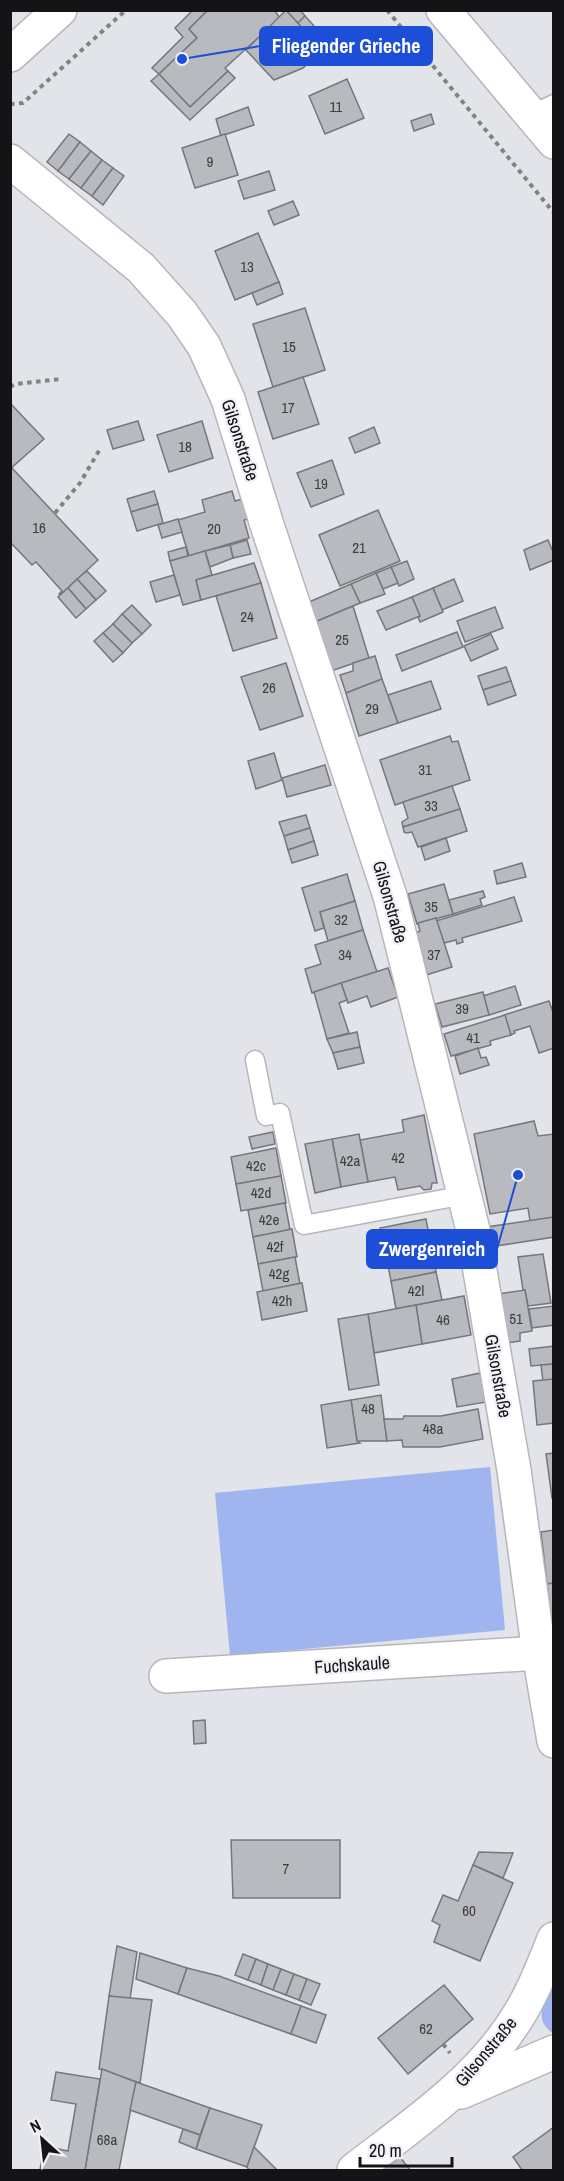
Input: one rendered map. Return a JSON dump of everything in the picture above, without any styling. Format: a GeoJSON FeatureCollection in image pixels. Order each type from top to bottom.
{"type":"FeatureCollection","features":[{"type":"Feature","properties":{"kind":"street"},"geometry":{"type":"LineString","coordinates":[[10,55],[60,10]]}},
{"type":"Feature","properties":{"kind":"street"},"geometry":{"type":"LineString","coordinates":[[443,10],[542,109],[554,142]]}},
{"type":"Feature","properties":{"kind":"street","name":"Gilsonstraße"},"geometry":{"type":"LineString","coordinates":[[10,161],[141,268],[182,314],[204,346],[228,399],[267,525],[390,896],[465,1195],[514,1470],[539,1653],[554,1741]]}},
{"type":"Feature","properties":{"kind":"street","name":"Fuchskaule"},"geometry":{"type":"LineString","coordinates":[[166,1676],[539,1653]]}},
{"type":"Feature","properties":{"kind":"street","name":"Gilsonstraße"},"geometry":{"type":"LineString","coordinates":[[354,2170],[446,2099],[498,2044],[532,1992],[554,1939]]}},
{"type":"Feature","properties":{"kind":"street","name":"Gilsonstraße"},"geometry":{"type":"LineString","coordinates":[[446,2099],[554,2052]]}},
{"type":"Feature","properties":{"kind":"lane"},"geometry":{"type":"LineString","coordinates":[[255,1060],[266,1116],[280,1113],[304,1224],[465,1195]]}},
{"type":"Feature","properties":{"kind":"path"},"geometry":{"type":"LineString","coordinates":[[10,104],[23,103],[126,10]]}},
{"type":"Feature","properties":{"kind":"path"},"geometry":{"type":"LineString","coordinates":[[387,10],[554,213]]}},
{"type":"Feature","properties":{"kind":"path"},"geometry":{"type":"LineString","coordinates":[[10,387],[15,384],[62,379]]}},
{"type":"Feature","properties":{"kind":"path"},"geometry":{"type":"LineString","coordinates":[[55,513],[80,483],[100,449]]}},
{"type":"Feature","properties":{"kind":"shaded area"},"geometry":{"type":"Polygon","coordinates":[[[490,1467],[505,1630],[230,1656],[215,1493],[490,1467]]]}},
{"type":"Feature","properties":{"kind":"shaded area"},"geometry":{"type":"Polygon","coordinates":[[[550,1986],[553,1988],[553,2033],[547,2028],[542,2018],[543,2006],[550,1986]]]}},
{"type":"Feature","properties":{"kind":"building"},"geometry":{"type":"Polygon","coordinates":[[[193,10],[208,10],[189,29],[197,38],[159,74],[152,68],[183,37],[175,28],[193,10]]]}},
{"type":"Feature","properties":{"kind":"building"},"geometry":{"type":"Polygon","coordinates":[[[208,10],[274,10],[280,18],[225,68],[228,71],[190,107],[159,74],[197,38],[189,29],[208,10]]]}},
{"type":"Feature","properties":{"kind":"building"},"geometry":{"type":"Polygon","coordinates":[[[286,10],[322,49],[303,68],[274,80],[246,50],[286,10]]]}},
{"type":"Feature","properties":{"kind":"building"},"geometry":{"type":"Polygon","coordinates":[[[286,10],[300,10],[305,16],[298,23],[286,10]]]}},
{"type":"Feature","properties":{"kind":"building"},"geometry":{"type":"Polygon","coordinates":[[[305,16],[323,36],[316,43],[298,23],[305,16]]]}},
{"type":"Feature","properties":{"kind":"building"},"geometry":{"type":"Polygon","coordinates":[[[228,71],[235,78],[190,120],[151,81],[159,74],[190,107],[228,71]]]}},
{"type":"Feature","properties":{"kind":"building"},"geometry":{"type":"Polygon","coordinates":[[[347,79],[364,118],[325,134],[309,96],[347,79]]]}},
{"type":"Feature","properties":{"kind":"building"},"geometry":{"type":"Polygon","coordinates":[[[248,107],[254,125],[221,136],[216,119],[248,107]]]}},
{"type":"Feature","properties":{"kind":"building"},"geometry":{"type":"Polygon","coordinates":[[[431,114],[434,124],[414,131],[411,121],[431,114]]]}},
{"type":"Feature","properties":{"kind":"building"},"geometry":{"type":"Polygon","coordinates":[[[69,134],[80,142],[58,171],[47,162],[69,134]]]}},
{"type":"Feature","properties":{"kind":"building"},"geometry":{"type":"Polygon","coordinates":[[[225,134],[238,175],[195,188],[182,148],[225,134]]]}},
{"type":"Feature","properties":{"kind":"building"},"geometry":{"type":"Polygon","coordinates":[[[80,142],[91,151],[69,179],[58,171],[80,142]]]}},
{"type":"Feature","properties":{"kind":"building"},"geometry":{"type":"Polygon","coordinates":[[[91,151],[102,160],[81,188],[69,179],[91,151]]]}},
{"type":"Feature","properties":{"kind":"building"},"geometry":{"type":"Polygon","coordinates":[[[102,160],[113,168],[92,196],[81,188],[102,160]]]}},
{"type":"Feature","properties":{"kind":"building"},"geometry":{"type":"Polygon","coordinates":[[[113,168],[124,176],[103,205],[92,196],[113,168]]]}},
{"type":"Feature","properties":{"kind":"building"},"geometry":{"type":"Polygon","coordinates":[[[269,171],[275,190],[244,199],[238,181],[269,171]]]}},
{"type":"Feature","properties":{"kind":"building"},"geometry":{"type":"Polygon","coordinates":[[[293,201],[299,215],[274,225],[268,211],[293,201]]]}},
{"type":"Feature","properties":{"kind":"building"},"geometry":{"type":"Polygon","coordinates":[[[258,233],[279,282],[235,300],[215,251],[258,233]]]}},
{"type":"Feature","properties":{"kind":"building"},"geometry":{"type":"Polygon","coordinates":[[[279,282],[283,294],[257,305],[252,293],[279,282]]]}},
{"type":"Feature","properties":{"kind":"building"},"geometry":{"type":"Polygon","coordinates":[[[305,308],[325,370],[273,387],[253,324],[305,308]]]}},
{"type":"Feature","properties":{"kind":"building"},"geometry":{"type":"Polygon","coordinates":[[[303,377],[319,424],[273,439],[258,392],[303,377]]]}},
{"type":"Feature","properties":{"kind":"building"},"geometry":{"type":"Polygon","coordinates":[[[10,403],[44,439],[10,469],[10,403]]]}},
{"type":"Feature","properties":{"kind":"building"},"geometry":{"type":"Polygon","coordinates":[[[138,421],[144,440],[113,449],[107,430],[138,421]]]}},
{"type":"Feature","properties":{"kind":"building"},"geometry":{"type":"Polygon","coordinates":[[[202,421],[213,458],[169,472],[157,435],[202,421]]]}},
{"type":"Feature","properties":{"kind":"building"},"geometry":{"type":"Polygon","coordinates":[[[374,427],[380,443],[355,453],[349,438],[374,427]]]}},
{"type":"Feature","properties":{"kind":"building"},"geometry":{"type":"Polygon","coordinates":[[[332,460],[344,494],[311,507],[297,473],[332,460]]]}},
{"type":"Feature","properties":{"kind":"building"},"geometry":{"type":"Polygon","coordinates":[[[12,468],[98,560],[60,595],[62,591],[36,562],[32,565],[10,542],[10,469],[12,468]]]}},
{"type":"Feature","properties":{"kind":"building"},"geometry":{"type":"Polygon","coordinates":[[[154,491],[158,504],[131,512],[127,499],[154,491]]]}},
{"type":"Feature","properties":{"kind":"building"},"geometry":{"type":"Polygon","coordinates":[[[232,491],[235,501],[243,499],[249,519],[244,520],[249,538],[189,556],[178,520],[205,512],[202,500],[232,491]]]}},
{"type":"Feature","properties":{"kind":"building"},"geometry":{"type":"Polygon","coordinates":[[[158,504],[163,523],[137,531],[131,512],[158,504]]]}},
{"type":"Feature","properties":{"kind":"building"},"geometry":{"type":"Polygon","coordinates":[[[378,510],[400,561],[340,586],[319,535],[378,510]]]}},
{"type":"Feature","properties":{"kind":"building"},"geometry":{"type":"Polygon","coordinates":[[[178,519],[182,532],[162,538],[158,525],[178,519]]]}},
{"type":"Feature","properties":{"kind":"building"},"geometry":{"type":"Polygon","coordinates":[[[247,540],[251,554],[233,558],[230,545],[247,540]]]}},
{"type":"Feature","properties":{"kind":"building"},"geometry":{"type":"Polygon","coordinates":[[[548,540],[554,560],[530,570],[524,550],[548,540]]]}},
{"type":"Feature","properties":{"kind":"building"},"geometry":{"type":"Polygon","coordinates":[[[230,545],[233,558],[210,567],[205,551],[230,545]]]}},
{"type":"Feature","properties":{"kind":"building"},"geometry":{"type":"Polygon","coordinates":[[[186,547],[188,556],[170,561],[168,552],[186,547]]]}},
{"type":"Feature","properties":{"kind":"building"},"geometry":{"type":"Polygon","coordinates":[[[205,551],[212,575],[196,580],[201,600],[183,605],[170,561],[205,551]]]}},
{"type":"Feature","properties":{"kind":"building"},"geometry":{"type":"Polygon","coordinates":[[[407,561],[414,579],[399,586],[391,567],[407,561]]]}},
{"type":"Feature","properties":{"kind":"building"},"geometry":{"type":"Polygon","coordinates":[[[254,563],[261,583],[201,600],[196,580],[254,563]]]}},
{"type":"Feature","properties":{"kind":"building"},"geometry":{"type":"Polygon","coordinates":[[[391,567],[398,583],[383,589],[376,573],[391,567]]]}},
{"type":"Feature","properties":{"kind":"building"},"geometry":{"type":"Polygon","coordinates":[[[87,571],[106,591],[96,600],[77,579],[87,571]]]}},
{"type":"Feature","properties":{"kind":"building"},"geometry":{"type":"Polygon","coordinates":[[[376,573],[385,594],[360,603],[351,584],[376,573]]]}},
{"type":"Feature","properties":{"kind":"building"},"geometry":{"type":"Polygon","coordinates":[[[174,575],[180,595],[156,602],[150,582],[174,575]]]}},
{"type":"Feature","properties":{"kind":"building"},"geometry":{"type":"Polygon","coordinates":[[[77,579],[96,600],[86,609],[68,588],[77,579]]]}},
{"type":"Feature","properties":{"kind":"building"},"geometry":{"type":"Polygon","coordinates":[[[454,579],[463,601],[442,610],[433,588],[454,579]]]}},
{"type":"Feature","properties":{"kind":"building"},"geometry":{"type":"Polygon","coordinates":[[[261,583],[277,638],[233,651],[216,596],[261,583]]]}},
{"type":"Feature","properties":{"kind":"building"},"geometry":{"type":"Polygon","coordinates":[[[351,584],[360,603],[315,622],[309,602],[351,584]]]}},
{"type":"Feature","properties":{"kind":"building"},"geometry":{"type":"Polygon","coordinates":[[[68,588],[86,609],[76,618],[58,597],[68,588]]]}},
{"type":"Feature","properties":{"kind":"building"},"geometry":{"type":"Polygon","coordinates":[[[433,588],[443,612],[420,622],[418,617],[420,616],[412,597],[433,588]]]}},
{"type":"Feature","properties":{"kind":"building"},"geometry":{"type":"Polygon","coordinates":[[[412,597],[420,616],[386,630],[377,611],[412,597]]]}},
{"type":"Feature","properties":{"kind":"building"},"geometry":{"type":"Polygon","coordinates":[[[132,605],[151,625],[142,634],[122,614],[132,605]]]}},
{"type":"Feature","properties":{"kind":"building"},"geometry":{"type":"Polygon","coordinates":[[[353,606],[369,658],[331,671],[315,622],[353,606]]]}},
{"type":"Feature","properties":{"kind":"building"},"geometry":{"type":"Polygon","coordinates":[[[495,607],[503,628],[465,642],[457,621],[495,607]]]}},
{"type":"Feature","properties":{"kind":"building"},"geometry":{"type":"Polygon","coordinates":[[[122,614],[142,634],[132,643],[113,624],[122,614]]]}},
{"type":"Feature","properties":{"kind":"building"},"geometry":{"type":"Polygon","coordinates":[[[113,624],[132,643],[123,653],[103,633],[113,624]]]}},
{"type":"Feature","properties":{"kind":"building"},"geometry":{"type":"Polygon","coordinates":[[[457,632],[463,647],[402,671],[396,655],[457,632]]]}},
{"type":"Feature","properties":{"kind":"building"},"geometry":{"type":"Polygon","coordinates":[[[103,633],[123,653],[113,662],[94,641],[103,633]]]}},
{"type":"Feature","properties":{"kind":"building"},"geometry":{"type":"Polygon","coordinates":[[[491,634],[498,649],[471,661],[464,646],[491,634]]]}},
{"type":"Feature","properties":{"kind":"building"},"geometry":{"type":"Polygon","coordinates":[[[375,656],[382,679],[346,693],[340,675],[353,671],[353,663],[375,656]]]}},
{"type":"Feature","properties":{"kind":"building"},"geometry":{"type":"Polygon","coordinates":[[[286,663],[303,716],[260,730],[241,677],[286,663]]]}},
{"type":"Feature","properties":{"kind":"building"},"geometry":{"type":"Polygon","coordinates":[[[506,667],[511,681],[483,690],[478,676],[506,667]]]}},
{"type":"Feature","properties":{"kind":"building"},"geometry":{"type":"Polygon","coordinates":[[[382,679],[398,723],[359,736],[346,693],[382,679]]]}},
{"type":"Feature","properties":{"kind":"building"},"geometry":{"type":"Polygon","coordinates":[[[431,681],[441,709],[398,723],[388,695],[431,681]]]}},
{"type":"Feature","properties":{"kind":"building"},"geometry":{"type":"Polygon","coordinates":[[[511,681],[516,695],[488,705],[483,690],[511,681]]]}},
{"type":"Feature","properties":{"kind":"building"},"geometry":{"type":"Polygon","coordinates":[[[450,736],[452,742],[458,741],[470,780],[395,805],[380,760],[450,736]]]}},
{"type":"Feature","properties":{"kind":"building"},"geometry":{"type":"Polygon","coordinates":[[[274,753],[282,780],[256,789],[248,761],[274,753]]]}},
{"type":"Feature","properties":{"kind":"building"},"geometry":{"type":"Polygon","coordinates":[[[325,765],[331,785],[287,797],[282,778],[325,765]]]}},
{"type":"Feature","properties":{"kind":"building"},"geometry":{"type":"Polygon","coordinates":[[[452,786],[460,809],[403,827],[402,822],[408,818],[403,802],[452,786]]]}},
{"type":"Feature","properties":{"kind":"building"},"geometry":{"type":"Polygon","coordinates":[[[460,809],[467,831],[418,847],[412,832],[404,832],[403,827],[460,809]]]}},
{"type":"Feature","properties":{"kind":"building"},"geometry":{"type":"Polygon","coordinates":[[[306,815],[310,828],[284,836],[279,822],[306,815]]]}},
{"type":"Feature","properties":{"kind":"building"},"geometry":{"type":"Polygon","coordinates":[[[310,828],[314,841],[288,850],[284,836],[310,828]]]}},
{"type":"Feature","properties":{"kind":"building"},"geometry":{"type":"Polygon","coordinates":[[[446,838],[450,851],[425,860],[421,847],[446,838]]]}},
{"type":"Feature","properties":{"kind":"building"},"geometry":{"type":"Polygon","coordinates":[[[314,841],[318,855],[292,863],[288,850],[314,841]]]}},
{"type":"Feature","properties":{"kind":"building"},"geometry":{"type":"Polygon","coordinates":[[[522,863],[526,877],[497,884],[494,871],[522,863]]]}},
{"type":"Feature","properties":{"kind":"building"},"geometry":{"type":"Polygon","coordinates":[[[347,874],[355,901],[320,912],[324,928],[315,931],[302,888],[347,874]]]}},
{"type":"Feature","properties":{"kind":"building"},"geometry":{"type":"Polygon","coordinates":[[[444,884],[453,914],[417,924],[408,894],[444,884]]]}},
{"type":"Feature","properties":{"kind":"building"},"geometry":{"type":"Polygon","coordinates":[[[483,891],[485,897],[480,899],[482,905],[453,914],[449,900],[483,891]]]}},
{"type":"Feature","properties":{"kind":"building"},"geometry":{"type":"Polygon","coordinates":[[[514,897],[522,921],[462,938],[463,942],[457,944],[456,940],[444,943],[436,921],[514,897]]]}},
{"type":"Feature","properties":{"kind":"building"},"geometry":{"type":"Polygon","coordinates":[[[355,901],[363,930],[328,941],[320,912],[355,901]]]}},
{"type":"Feature","properties":{"kind":"building"},"geometry":{"type":"Polygon","coordinates":[[[436,918],[452,967],[426,975],[413,934],[420,931],[418,923],[436,918]]]}},
{"type":"Feature","properties":{"kind":"building"},"geometry":{"type":"Polygon","coordinates":[[[363,930],[377,972],[312,993],[305,969],[321,964],[315,945],[363,930]]]}},
{"type":"Feature","properties":{"kind":"building"},"geometry":{"type":"Polygon","coordinates":[[[388,968],[398,997],[371,1007],[367,996],[348,1003],[341,983],[388,968]]]}},
{"type":"Feature","properties":{"kind":"building"},"geometry":{"type":"Polygon","coordinates":[[[341,983],[347,1000],[339,1003],[349,1033],[327,1039],[314,992],[341,983]]]}},
{"type":"Feature","properties":{"kind":"building"},"geometry":{"type":"Polygon","coordinates":[[[515,986],[521,1005],[489,1015],[483,996],[515,986]]]}},
{"type":"Feature","properties":{"kind":"building"},"geometry":{"type":"Polygon","coordinates":[[[483,992],[489,1015],[442,1027],[435,1004],[483,992]]]}},
{"type":"Feature","properties":{"kind":"building"},"geometry":{"type":"Polygon","coordinates":[[[549,1001],[554,1015],[554,1048],[539,1053],[530,1026],[514,1031],[515,1033],[511,1035],[504,1015],[549,1001]]]}},
{"type":"Feature","properties":{"kind":"building"},"geometry":{"type":"Polygon","coordinates":[[[505,1015],[511,1035],[490,1041],[491,1045],[451,1056],[444,1034],[505,1015]]]}},
{"type":"Feature","properties":{"kind":"building"},"geometry":{"type":"Polygon","coordinates":[[[357,1032],[360,1047],[333,1053],[327,1039],[357,1032]]]}},
{"type":"Feature","properties":{"kind":"building"},"geometry":{"type":"Polygon","coordinates":[[[360,1047],[364,1063],[338,1069],[333,1053],[360,1047]]]}},
{"type":"Feature","properties":{"kind":"building"},"geometry":{"type":"Polygon","coordinates":[[[478,1048],[481,1058],[486,1057],[489,1065],[460,1074],[455,1056],[478,1048]]]}},
{"type":"Feature","properties":{"kind":"building"},"geometry":{"type":"Polygon","coordinates":[[[424,1115],[437,1183],[432,1183],[431,1189],[424,1190],[420,1186],[398,1190],[395,1177],[368,1182],[360,1140],[404,1132],[402,1120],[424,1115]]]}},
{"type":"Feature","properties":{"kind":"building"},"geometry":{"type":"Polygon","coordinates":[[[534,1121],[538,1136],[554,1134],[554,1217],[530,1221],[528,1208],[490,1214],[474,1134],[534,1121]]]}},
{"type":"Feature","properties":{"kind":"building"},"geometry":{"type":"Polygon","coordinates":[[[273,1132],[275,1144],[252,1149],[249,1137],[273,1132]]]}},
{"type":"Feature","properties":{"kind":"building"},"geometry":{"type":"Polygon","coordinates":[[[359,1134],[368,1182],[341,1187],[332,1139],[359,1134]]]}},
{"type":"Feature","properties":{"kind":"building"},"geometry":{"type":"Polygon","coordinates":[[[332,1139],[341,1187],[315,1193],[305,1144],[332,1139]]]}},
{"type":"Feature","properties":{"kind":"building"},"geometry":{"type":"Polygon","coordinates":[[[276,1148],[281,1176],[236,1184],[231,1157],[276,1148]]]}},
{"type":"Feature","properties":{"kind":"building"},"geometry":{"type":"Polygon","coordinates":[[[281,1176],[286,1203],[241,1211],[236,1184],[281,1176]]]}},
{"type":"Feature","properties":{"kind":"building"},"geometry":{"type":"Polygon","coordinates":[[[285,1203],[290,1230],[253,1237],[248,1210],[285,1203]]]}},
{"type":"Feature","properties":{"kind":"building"},"geometry":{"type":"Polygon","coordinates":[[[554,1217],[554,1237],[490,1247],[487,1227],[554,1217]]]}},
{"type":"Feature","properties":{"kind":"building"},"geometry":{"type":"Polygon","coordinates":[[[426,1219],[431,1246],[386,1255],[380,1228],[426,1219]]]}},
{"type":"Feature","properties":{"kind":"building"},"geometry":{"type":"Polygon","coordinates":[[[292,1229],[297,1257],[258,1264],[253,1237],[292,1229]]]}},
{"type":"Feature","properties":{"kind":"building"},"geometry":{"type":"Polygon","coordinates":[[[431,1246],[436,1272],[391,1281],[386,1255],[431,1246]]]}},
{"type":"Feature","properties":{"kind":"building"},"geometry":{"type":"Polygon","coordinates":[[[543,1254],[551,1303],[528,1306],[518,1257],[543,1254]]]}},
{"type":"Feature","properties":{"kind":"building"},"geometry":{"type":"Polygon","coordinates":[[[295,1257],[300,1284],[263,1291],[258,1264],[295,1257]]]}},
{"type":"Feature","properties":{"kind":"building"},"geometry":{"type":"Polygon","coordinates":[[[436,1272],[442,1300],[396,1309],[391,1281],[436,1272]]]}},
{"type":"Feature","properties":{"kind":"building"},"geometry":{"type":"Polygon","coordinates":[[[302,1283],[307,1311],[262,1320],[257,1292],[302,1283]]]}},
{"type":"Feature","properties":{"kind":"building"},"geometry":{"type":"Polygon","coordinates":[[[525,1290],[532,1331],[520,1333],[520,1341],[506,1343],[498,1294],[525,1290]]]}},
{"type":"Feature","properties":{"kind":"building"},"geometry":{"type":"Polygon","coordinates":[[[464,1296],[471,1335],[422,1344],[416,1305],[464,1296]]]}},
{"type":"Feature","properties":{"kind":"building"},"geometry":{"type":"Polygon","coordinates":[[[416,1305],[422,1344],[374,1353],[368,1314],[416,1305]]]}},
{"type":"Feature","properties":{"kind":"building"},"geometry":{"type":"Polygon","coordinates":[[[554,1306],[554,1325],[532,1328],[529,1309],[554,1306]]]}},
{"type":"Feature","properties":{"kind":"building"},"geometry":{"type":"Polygon","coordinates":[[[368,1314],[379,1385],[349,1390],[338,1319],[368,1314]]]}},
{"type":"Feature","properties":{"kind":"building"},"geometry":{"type":"Polygon","coordinates":[[[554,1346],[554,1364],[531,1366],[529,1349],[554,1346]]]}},
{"type":"Feature","properties":{"kind":"building"},"geometry":{"type":"Polygon","coordinates":[[[554,1364],[554,1379],[543,1381],[541,1365],[554,1364]]]}},
{"type":"Feature","properties":{"kind":"building"},"geometry":{"type":"Polygon","coordinates":[[[480,1373],[486,1402],[457,1407],[452,1379],[480,1373]]]}},
{"type":"Feature","properties":{"kind":"building"},"geometry":{"type":"Polygon","coordinates":[[[554,1379],[554,1423],[537,1425],[533,1381],[554,1379]]]}},
{"type":"Feature","properties":{"kind":"building"},"geometry":{"type":"Polygon","coordinates":[[[381,1395],[387,1441],[357,1441],[351,1400],[381,1395]]]}},
{"type":"Feature","properties":{"kind":"building"},"geometry":{"type":"Polygon","coordinates":[[[351,1400],[357,1441],[360,1443],[327,1448],[321,1405],[351,1400]]]}},
{"type":"Feature","properties":{"kind":"building"},"geometry":{"type":"Polygon","coordinates":[[[478,1409],[483,1439],[440,1447],[403,1447],[402,1440],[387,1441],[384,1419],[403,1419],[404,1416],[441,1416],[478,1409]]]}},
{"type":"Feature","properties":{"kind":"building"},"geometry":{"type":"Polygon","coordinates":[[[554,1453],[554,1498],[552,1498],[546,1454],[554,1453]]]}},
{"type":"Feature","properties":{"kind":"building"},"geometry":{"type":"Polygon","coordinates":[[[554,1530],[554,1583],[547,1584],[541,1532],[554,1530]]]}},
{"type":"Feature","properties":{"kind":"building"},"geometry":{"type":"Polygon","coordinates":[[[554,1583],[554,1631],[552,1631],[547,1584],[554,1583]]]}},
{"type":"Feature","properties":{"kind":"building"},"geometry":{"type":"Polygon","coordinates":[[[205,1720],[206,1743],[194,1744],[193,1721],[205,1720]]]}},
{"type":"Feature","properties":{"kind":"building"},"geometry":{"type":"Polygon","coordinates":[[[231,1840],[340,1840],[340,1898],[233,1898],[231,1840]]]}},
{"type":"Feature","properties":{"kind":"building"},"geometry":{"type":"Polygon","coordinates":[[[479,1852],[513,1853],[503,1878],[473,1865],[479,1852]]]}},
{"type":"Feature","properties":{"kind":"building"},"geometry":{"type":"Polygon","coordinates":[[[473,1865],[513,1883],[480,1961],[434,1942],[440,1925],[432,1921],[443,1895],[458,1901],[473,1865]]]}},
{"type":"Feature","properties":{"kind":"building"},"geometry":{"type":"Polygon","coordinates":[[[117,1946],[137,1952],[130,1999],[109,1996],[117,1946]]]}},
{"type":"Feature","properties":{"kind":"building"},"geometry":{"type":"Polygon","coordinates":[[[140,1953],[187,1968],[178,1994],[136,1979],[140,1953]]]}},
{"type":"Feature","properties":{"kind":"building"},"geometry":{"type":"Polygon","coordinates":[[[243,1954],[256,1959],[248,1980],[235,1975],[243,1954]]]}},
{"type":"Feature","properties":{"kind":"building"},"geometry":{"type":"Polygon","coordinates":[[[256,1959],[268,1964],[261,1985],[248,1980],[256,1959]]]}},
{"type":"Feature","properties":{"kind":"building"},"geometry":{"type":"Polygon","coordinates":[[[268,1964],[281,1969],[273,1990],[261,1985],[268,1964]]]}},
{"type":"Feature","properties":{"kind":"building"},"geometry":{"type":"Polygon","coordinates":[[[187,1968],[219,1976],[301,2006],[291,2034],[178,1994],[187,1968]]]}},
{"type":"Feature","properties":{"kind":"building"},"geometry":{"type":"Polygon","coordinates":[[[281,1969],[294,1974],[286,1995],[273,1990],[281,1969]]]}},
{"type":"Feature","properties":{"kind":"building"},"geometry":{"type":"Polygon","coordinates":[[[294,1974],[307,1979],[299,2000],[286,1995],[294,1974]]]}},
{"type":"Feature","properties":{"kind":"building"},"geometry":{"type":"Polygon","coordinates":[[[307,1979],[320,1984],[311,2005],[299,2000],[307,1979]]]}},
{"type":"Feature","properties":{"kind":"building"},"geometry":{"type":"Polygon","coordinates":[[[444,1985],[473,2019],[408,2074],[378,2038],[444,1985]]]}},
{"type":"Feature","properties":{"kind":"building"},"geometry":{"type":"Polygon","coordinates":[[[109,1996],[152,2000],[140,2083],[99,2069],[109,1996]]]}},
{"type":"Feature","properties":{"kind":"building"},"geometry":{"type":"Polygon","coordinates":[[[301,2006],[326,2015],[316,2043],[291,2034],[301,2006]]]}},
{"type":"Feature","properties":{"kind":"building"},"geometry":{"type":"Polygon","coordinates":[[[102,2069],[136,2082],[119,2170],[85,2170],[102,2069]]]}},
{"type":"Feature","properties":{"kind":"building"},"geometry":{"type":"Polygon","coordinates":[[[56,2072],[100,2079],[85,2170],[40,2170],[44,2146],[68,2151],[76,2104],[51,2100],[56,2072]]]}},
{"type":"Feature","properties":{"kind":"building"},"geometry":{"type":"Polygon","coordinates":[[[136,2082],[210,2108],[200,2135],[130,2110],[136,2082]]]}},
{"type":"Feature","properties":{"kind":"building"},"geometry":{"type":"Polygon","coordinates":[[[210,2108],[262,2125],[247,2167],[196,2149],[210,2108]]]}},
{"type":"Feature","properties":{"kind":"building"},"geometry":{"type":"Polygon","coordinates":[[[554,2127],[554,2170],[522,2170],[513,2157],[554,2127]]]}},
{"type":"Feature","properties":{"kind":"building"},"geometry":{"type":"Polygon","coordinates":[[[183,2129],[200,2135],[196,2149],[179,2142],[183,2129]]]}},
{"type":"Feature","properties":{"kind":"building"},"geometry":{"type":"Polygon","coordinates":[[[254,2147],[277,2170],[249,2170],[247,2167],[254,2147]]]}},
{"type":"Feature","properties":{"kind":"building"},"geometry":{"type":"Polygon","coordinates":[[[400,2157],[410,2170],[382,2170],[400,2157]]]}},
{"type":"Feature","properties":{"kind":"place","name":"Fliegender Grieche"},"geometry":{"type":"Point","coordinates":[182,59]}},
{"type":"Feature","properties":{"kind":"place","name":"Zwergenreich"},"geometry":{"type":"Point","coordinates":[518,1175]}}]}
